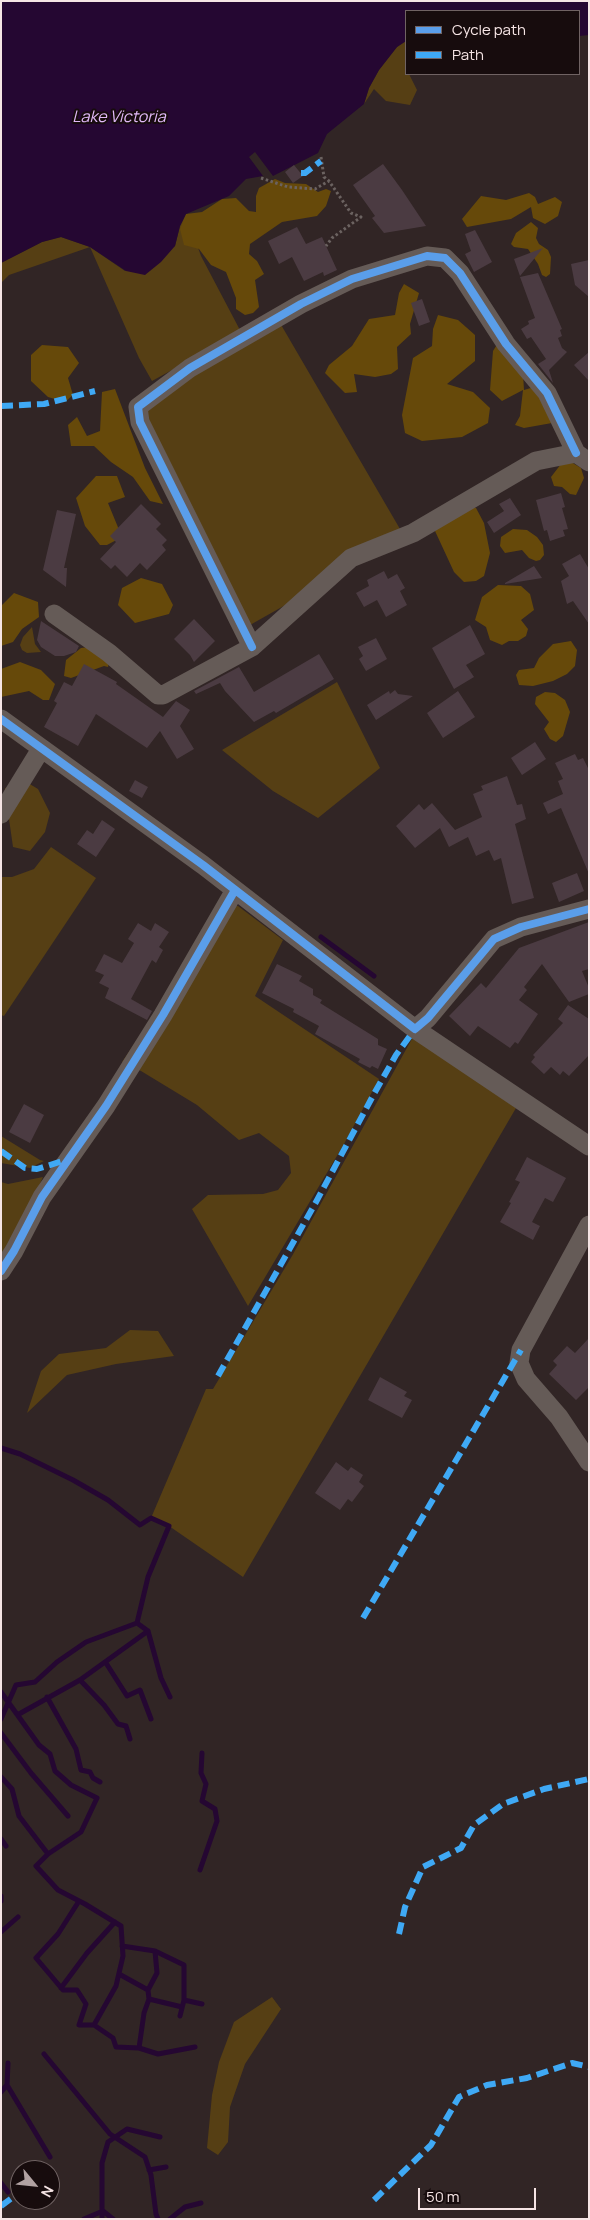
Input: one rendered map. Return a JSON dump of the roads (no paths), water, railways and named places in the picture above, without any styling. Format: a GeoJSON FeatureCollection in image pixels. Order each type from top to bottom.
{"type":"FeatureCollection","features":[{"type":"Feature","properties":{"kind":"street"},"geometry":{"type":"LineString","coordinates":[[54,614],[109,653],[160,696],[252,647],[351,558],[414,532],[536,462],[582,458],[547,393],[506,344],[460,273],[445,258],[427,256],[352,279],[301,304],[190,368],[138,408],[140,422],[252,647]]}},
{"type":"Feature","properties":{"kind":"street"},"geometry":{"type":"LineString","coordinates":[[1,719],[235,890],[415,1029],[589,1146]]}},
{"type":"Feature","properties":{"kind":"street"},"geometry":{"type":"LineString","coordinates":[[1,814],[41,749]]}},
{"type":"Feature","properties":{"kind":"street"},"geometry":{"type":"LineString","coordinates":[[1,1271],[14,1251],[42,1197],[106,1106],[163,1015],[235,890]]}},
{"type":"Feature","properties":{"kind":"street"},"geometry":{"type":"LineString","coordinates":[[415,1029],[428,1018],[494,939],[521,927],[589,909]]}},
{"type":"Feature","properties":{"kind":"street"},"geometry":{"type":"LineString","coordinates":[[589,1225],[521,1350],[519,1363],[526,1379],[559,1417],[589,1462]]}},
{"type":"Feature","properties":{"kind":"water","name":"Lake Victoria"},"geometry":{"type":"Polygon","coordinates":[[[1,1],[589,1],[589,35],[580,36],[580,10],[405,10],[405,42],[397,47],[379,70],[369,88],[364,104],[327,134],[318,153],[273,176],[255,152],[249,157],[263,176],[246,179],[229,196],[186,214],[180,226],[175,246],[161,262],[145,275],[126,271],[90,247],[61,237],[42,242],[1,263],[1,1]]]}},
{"type":"Feature","properties":{"kind":"waterway"},"geometry":{"type":"LineString","coordinates":[[321,937],[374,976]]}},
{"type":"Feature","properties":{"kind":"waterway"},"geometry":{"type":"LineString","coordinates":[[1,1448],[20,1454],[73,1480],[108,1500],[140,1525],[151,1518],[169,1526],[148,1577],[137,1623]]}},
{"type":"Feature","properties":{"kind":"waterway"},"geometry":{"type":"LineString","coordinates":[[1,1719],[16,1685],[35,1682],[57,1662],[86,1642],[137,1623],[148,1631]]}},
{"type":"Feature","properties":{"kind":"waterway"},"geometry":{"type":"LineString","coordinates":[[19,1714],[80,1680],[148,1631],[161,1678],[170,1697]]}},
{"type":"Feature","properties":{"kind":"waterway"},"geometry":{"type":"LineString","coordinates":[[106,1663],[127,1696],[140,1690],[151,1719]]}},
{"type":"Feature","properties":{"kind":"waterway"},"geometry":{"type":"LineString","coordinates":[[80,1680],[104,1705],[118,1724],[126,1726],[130,1739]]}},
{"type":"Feature","properties":{"kind":"waterway"},"geometry":{"type":"LineString","coordinates":[[1,1692],[39,1745],[50,1754],[55,1771],[71,1785],[97,1798],[81,1832],[48,1854],[36,1866],[58,1890],[121,1926],[123,1956],[116,1986],[94,2025]]}},
{"type":"Feature","properties":{"kind":"waterway"},"geometry":{"type":"LineString","coordinates":[[47,1697],[76,1749],[81,1770],[90,1772],[93,1778],[100,1782]]}},
{"type":"Feature","properties":{"kind":"waterway"},"geometry":{"type":"LineString","coordinates":[[1,1733],[31,1773],[68,1816]]}},
{"type":"Feature","properties":{"kind":"waterway"},"geometry":{"type":"LineString","coordinates":[[200,1870],[217,1821],[215,1809],[202,1801],[206,1784],[201,1773],[202,1753]]}},
{"type":"Feature","properties":{"kind":"waterway"},"geometry":{"type":"LineString","coordinates":[[1,1777],[12,1789],[19,1816],[48,1854]]}},
{"type":"Feature","properties":{"kind":"waterway"},"geometry":{"type":"LineString","coordinates":[[1,1839],[6,1846]]}},
{"type":"Feature","properties":{"kind":"waterway"},"geometry":{"type":"LineString","coordinates":[[1,1896],[1,1901]]}},
{"type":"Feature","properties":{"kind":"waterway"},"geometry":{"type":"LineString","coordinates":[[79,1901],[58,1934],[36,1958],[63,1990],[77,1990],[86,2004],[79,2025],[94,2025],[113,2038],[116,2047],[139,2048],[158,2054],[195,2047]]}},
{"type":"Feature","properties":{"kind":"waterway"},"geometry":{"type":"LineString","coordinates":[[1,1932],[18,1917]]}},
{"type":"Feature","properties":{"kind":"waterway"},"geometry":{"type":"LineString","coordinates":[[61,1988],[87,1953],[115,1922]]}},
{"type":"Feature","properties":{"kind":"waterway"},"geometry":{"type":"LineString","coordinates":[[122,1946],[155,1951],[184,1965],[184,2000],[180,2016]]}},
{"type":"Feature","properties":{"kind":"waterway"},"geometry":{"type":"LineString","coordinates":[[148,1990],[157,1973],[155,1951]]}},
{"type":"Feature","properties":{"kind":"waterway"},"geometry":{"type":"LineString","coordinates":[[119,1974],[148,1990],[149,1999],[182,2007]]}},
{"type":"Feature","properties":{"kind":"waterway"},"geometry":{"type":"LineString","coordinates":[[139,2048],[144,2013],[149,1999]]}},
{"type":"Feature","properties":{"kind":"waterway"},"geometry":{"type":"LineString","coordinates":[[184,2000],[202,2004]]}},
{"type":"Feature","properties":{"kind":"waterway"},"geometry":{"type":"LineString","coordinates":[[44,2054],[110,2134],[145,2157],[151,2175],[158,2219]]}},
{"type":"Feature","properties":{"kind":"waterway"},"geometry":{"type":"LineString","coordinates":[[1,2092],[7,2085],[8,2063]]}},
{"type":"Feature","properties":{"kind":"waterway"},"geometry":{"type":"LineString","coordinates":[[7,2085],[50,2157]]}},
{"type":"Feature","properties":{"kind":"waterway"},"geometry":{"type":"LineString","coordinates":[[102,2219],[102,2163],[108,2142],[127,2129],[160,2137]]}},
{"type":"Feature","properties":{"kind":"waterway"},"geometry":{"type":"LineString","coordinates":[[149,2170],[166,2167]]}},
{"type":"Feature","properties":{"kind":"waterway"},"geometry":{"type":"LineString","coordinates":[[1,2183],[8,2192]]}},
{"type":"Feature","properties":{"kind":"waterway"},"geometry":{"type":"LineString","coordinates":[[170,2219],[185,2207],[201,2203]]}},
{"type":"Feature","properties":{"kind":"waterway"},"geometry":{"type":"LineString","coordinates":[[84,2219],[103,2211],[113,2219]]}}]}
